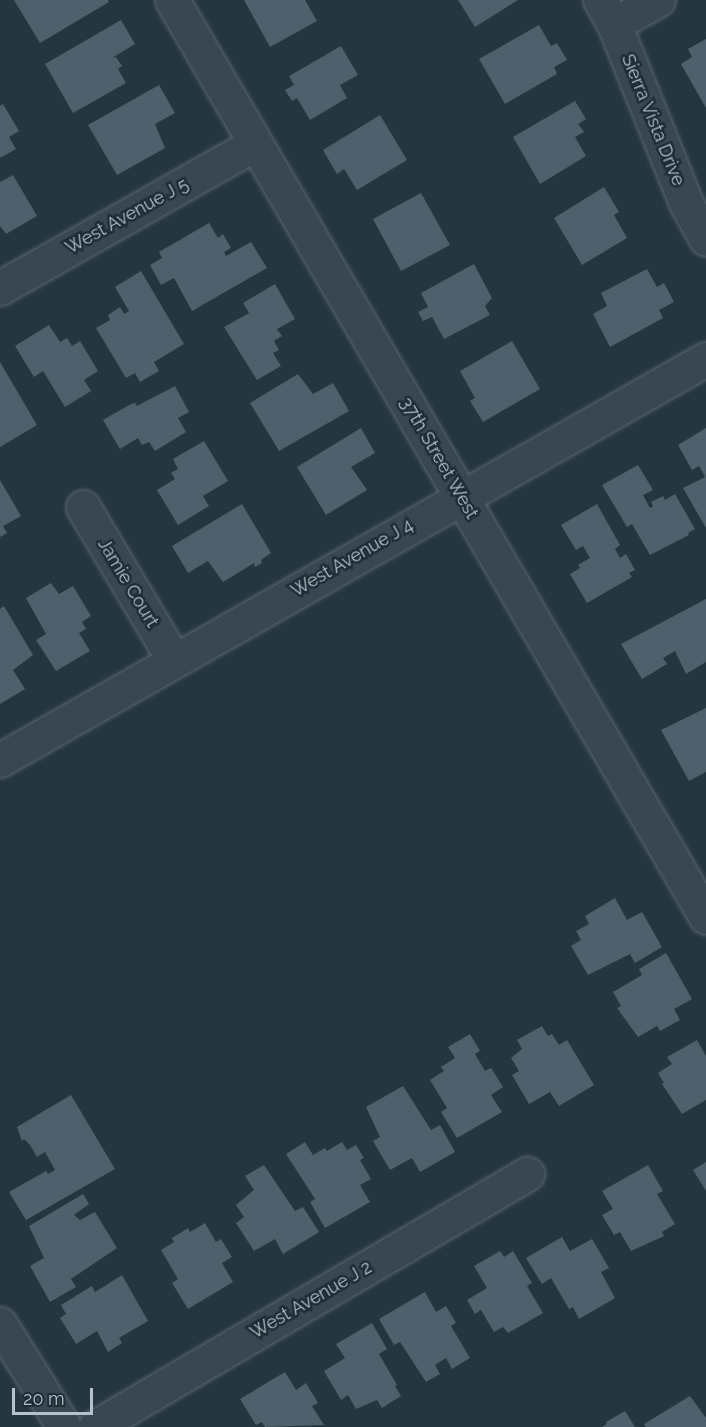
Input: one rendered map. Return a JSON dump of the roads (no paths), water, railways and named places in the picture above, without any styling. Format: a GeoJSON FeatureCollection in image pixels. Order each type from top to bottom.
{"type":"FeatureCollection","features":[{"type":"Feature","properties":{"kind":"street","name":"37th Street West"},"geometry":{"type":"LineString","coordinates":[[172,0],[702,900]]}},
{"type":"Feature","properties":{"kind":"street"},"geometry":{"type":"LineString","coordinates":[[607,12],[658,0]]}},
{"type":"Feature","properties":{"kind":"street","name":"Sierra Vista Drive"},"geometry":{"type":"LineString","coordinates":[[607,12],[685,201],[706,239]]}},
{"type":"Feature","properties":{"kind":"street","name":"West Avenue J 5"},"geometry":{"type":"LineString","coordinates":[[0,288],[255,144]]}},
{"type":"Feature","properties":{"kind":"street","name":"West Avenue J 4"},"geometry":{"type":"LineString","coordinates":[[0,760],[706,359]]}},
{"type":"Feature","properties":{"kind":"street","name":"Jamie Court"},"geometry":{"type":"LineString","coordinates":[[83,507],[174,660]]}},
{"type":"Feature","properties":{"kind":"street","name":"West Avenue J 2"},"geometry":{"type":"LineString","coordinates":[[94,1427],[527,1174]]}},
{"type":"Feature","properties":{"kind":"street"},"geometry":{"type":"LineString","coordinates":[[0,1324],[64,1427]]}}]}
